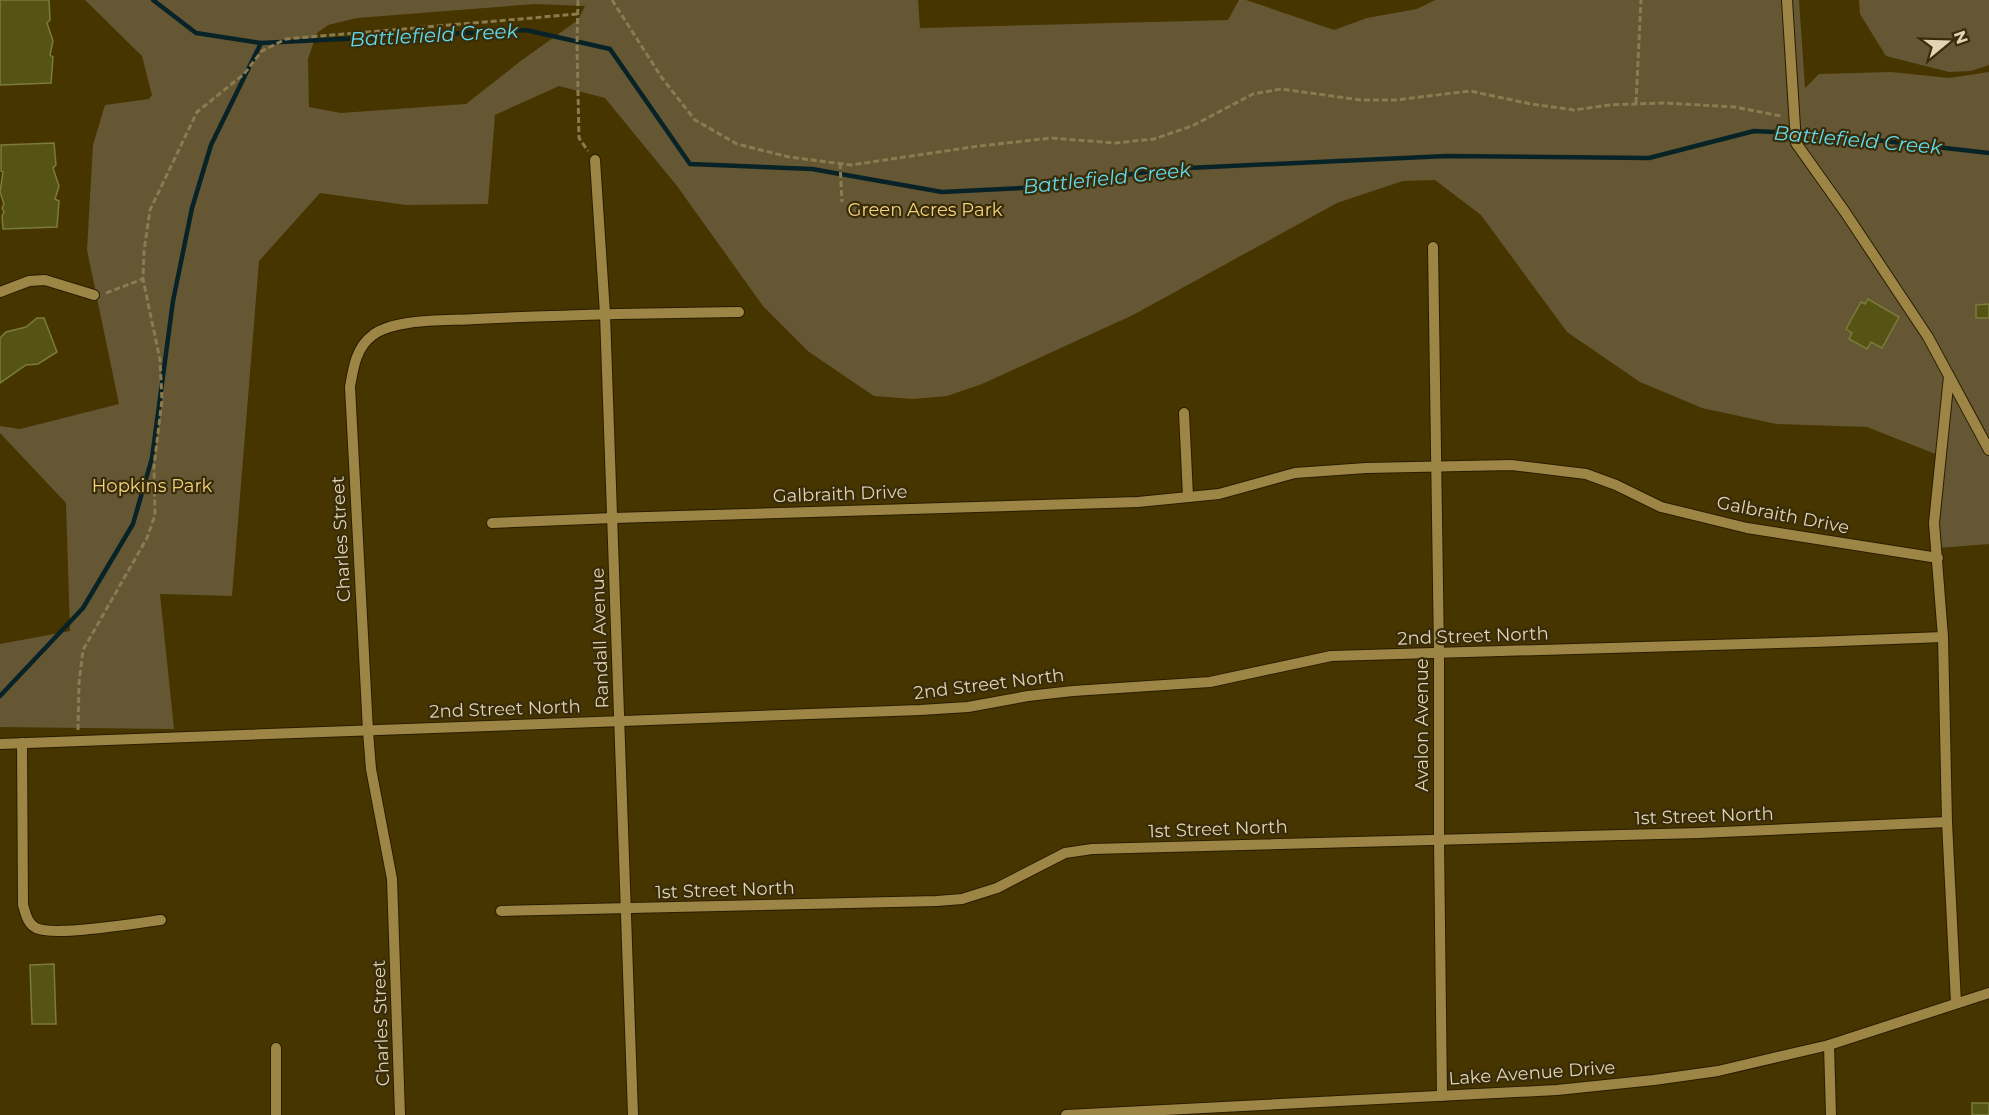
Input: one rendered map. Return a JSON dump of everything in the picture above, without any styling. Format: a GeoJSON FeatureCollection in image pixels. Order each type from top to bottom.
{"type":"FeatureCollection","features":[{"type":"Feature","properties":{"kind":"street"},"geometry":{"type":"LineString","coordinates":[[1787,0],[1796,143],[1928,337],[1989,450]]}},
{"type":"Feature","properties":{"kind":"street","name":"Randall Avenue"},"geometry":{"type":"LineString","coordinates":[[595,160],[605,314],[633,1115]]}},
{"type":"Feature","properties":{"kind":"street","name":"Avalon Avenue"},"geometry":{"type":"LineString","coordinates":[[1433,247],[1442,1096]]}},
{"type":"Feature","properties":{"kind":"street"},"geometry":{"type":"LineString","coordinates":[[0,292],[28,281],[45,280],[94,295]]}},
{"type":"Feature","properties":{"kind":"street","name":"Charles Street"},"geometry":{"type":"LineString","coordinates":[[400,1115],[392,879],[371,769],[350,387],[360,348],[373,334],[391,326],[423,322],[605,314],[739,312]]}},
{"type":"Feature","properties":{"kind":"street"},"geometry":{"type":"LineString","coordinates":[[1950,376],[1934,523],[1943,637],[1947,822],[1956,1003]]}},
{"type":"Feature","properties":{"kind":"street"},"geometry":{"type":"LineString","coordinates":[[1184,413],[1188,496]]}},
{"type":"Feature","properties":{"kind":"street","name":"Galbraith Drive"},"geometry":{"type":"LineString","coordinates":[[492,523],[1138,502],[1219,494],[1295,473],[1366,468],[1511,465],[1586,474],[1616,485],[1661,507],[1747,528],[1938,558]]}},
{"type":"Feature","properties":{"kind":"street","name":"2nd Street North"},"geometry":{"type":"LineString","coordinates":[[0,744],[968,707],[1061,692],[1210,682],[1331,656],[1943,637]]}},
{"type":"Feature","properties":{"kind":"street"},"geometry":{"type":"LineString","coordinates":[[22,743],[23,904],[28,922],[38,929],[57,931],[161,920]]}},
{"type":"Feature","properties":{"kind":"street","name":"1st Street North"},"geometry":{"type":"LineString","coordinates":[[501,911],[626,910],[962,899],[997,888],[1065,853],[1092,849],[1699,833],[1947,822]]}},
{"type":"Feature","properties":{"kind":"street","name":"Lake Avenue Drive"},"geometry":{"type":"LineString","coordinates":[[1066,1115],[1216,1111],[1557,1090],[1654,1080],[1718,1071],[1829,1044],[1989,993]]}},
{"type":"Feature","properties":{"kind":"street"},"geometry":{"type":"LineString","coordinates":[[1829,1044],[1831,1115]]}},
{"type":"Feature","properties":{"kind":"street"},"geometry":{"type":"LineString","coordinates":[[276,1048],[276,1115]]}},
{"type":"Feature","properties":{"kind":"path"},"geometry":{"type":"LineString","coordinates":[[578,0],[579,138],[595,160]]}},
{"type":"Feature","properties":{"kind":"path"},"geometry":{"type":"LineString","coordinates":[[612,0],[662,78],[695,120],[737,144],[789,157],[840,164],[896,160],[979,146],[1051,138],[1115,143],[1154,139],[1192,126],[1253,94],[1281,89],[1361,100],[1395,100],[1470,91],[1531,104],[1574,110],[1609,105],[1663,103],[1735,107],[1795,121]]}},
{"type":"Feature","properties":{"kind":"path"},"geometry":{"type":"LineString","coordinates":[[1636,104],[1641,0]]}},
{"type":"Feature","properties":{"kind":"path"},"geometry":{"type":"LineString","coordinates":[[78,742],[79,683],[83,650],[147,538],[155,515],[154,466],[162,400],[160,360],[143,279],[144,251],[150,210],[197,112],[244,74],[262,51],[286,39],[578,14]]}},
{"type":"Feature","properties":{"kind":"path"},"geometry":{"type":"LineString","coordinates":[[840,164],[842,202]]}},
{"type":"Feature","properties":{"kind":"path"},"geometry":{"type":"LineString","coordinates":[[94,295],[109,292],[143,279]]}},
{"type":"Feature","properties":{"kind":"green space","name":"Green Acres Park"},"geometry":{"type":"Polygon","coordinates":[[[85,0],[918,0],[920,28],[1228,20],[1239,0],[1246,0],[1334,30],[1367,18],[1417,9],[1435,0],[1799,0],[1805,88],[1819,74],[1891,72],[1949,78],[1989,72],[1989,544],[1938,548],[1938,455],[1867,427],[1776,424],[1702,408],[1640,382],[1567,332],[1481,215],[1435,180],[1403,181],[1337,203],[1133,315],[982,384],[947,396],[913,399],[874,396],[809,352],[763,306],[677,186],[605,98],[559,86],[495,115],[488,204],[406,205],[320,193],[259,261],[232,596],[160,594],[174,729],[0,727],[0,644],[70,631],[66,503],[0,433],[0,426],[20,429],[119,404],[87,250],[93,145],[105,105],[149,99],[152,95],[142,56],[85,0]],[[535,4],[357,18],[328,25],[317,33],[308,59],[309,107],[341,113],[466,104],[578,20],[585,6],[535,4]]]}},
{"type":"Feature","properties":{"kind":"green space"},"geometry":{"type":"Polygon","coordinates":[[[1859,0],[1989,0],[1989,65],[1971,71],[1949,72],[1886,56],[1860,14],[1859,0]]]}},
{"type":"Feature","properties":{"kind":"building"},"geometry":{"type":"Polygon","coordinates":[[[0,0],[49,0],[50,20],[47,23],[53,41],[50,55],[53,57],[51,83],[0,85],[0,0]]]}},
{"type":"Feature","properties":{"kind":"building"},"geometry":{"type":"Polygon","coordinates":[[[54,143],[56,165],[53,168],[59,186],[55,199],[59,201],[57,227],[3,229],[4,212],[2,208],[4,204],[0,192],[3,172],[1,171],[1,145],[54,143]]]}},
{"type":"Feature","properties":{"kind":"building"},"geometry":{"type":"Polygon","coordinates":[[[1868,299],[1899,317],[1882,348],[1871,342],[1867,349],[1849,339],[1852,333],[1846,329],[1861,302],[1865,304],[1868,299]]]}},
{"type":"Feature","properties":{"kind":"building"},"geometry":{"type":"Polygon","coordinates":[[[1989,304],[1989,318],[1976,318],[1976,305],[1989,304]]]}},
{"type":"Feature","properties":{"kind":"building"},"geometry":{"type":"Polygon","coordinates":[[[37,318],[44,318],[57,352],[38,364],[26,365],[0,383],[0,338],[6,332],[26,327],[37,318]]]}},
{"type":"Feature","properties":{"kind":"building"},"geometry":{"type":"Polygon","coordinates":[[[54,964],[56,1024],[32,1024],[30,965],[54,964]]]}},
{"type":"Feature","properties":{"kind":"building"},"geometry":{"type":"Polygon","coordinates":[[[1972,1103],[1989,1103],[1989,1115],[1972,1115],[1972,1103]]]}},
{"type":"Feature","properties":{"kind":"waterway","name":"Battlefield Creek"},"geometry":{"type":"LineString","coordinates":[[153,0],[196,33],[261,43],[526,30],[610,49],[690,164],[812,169],[942,192],[1042,187],[1167,169],[1446,156],[1649,158],[1754,131],[1823,134],[1989,153]]}},
{"type":"Feature","properties":{"kind":"waterway"},"geometry":{"type":"LineString","coordinates":[[0,696],[83,608],[133,524],[152,458],[173,301],[192,208],[211,145],[261,43]]}},
{"type":"Feature","properties":{"kind":"park label","name":"Hopkins Park"},"geometry":{"type":"Point","coordinates":[152,486]}}]}
